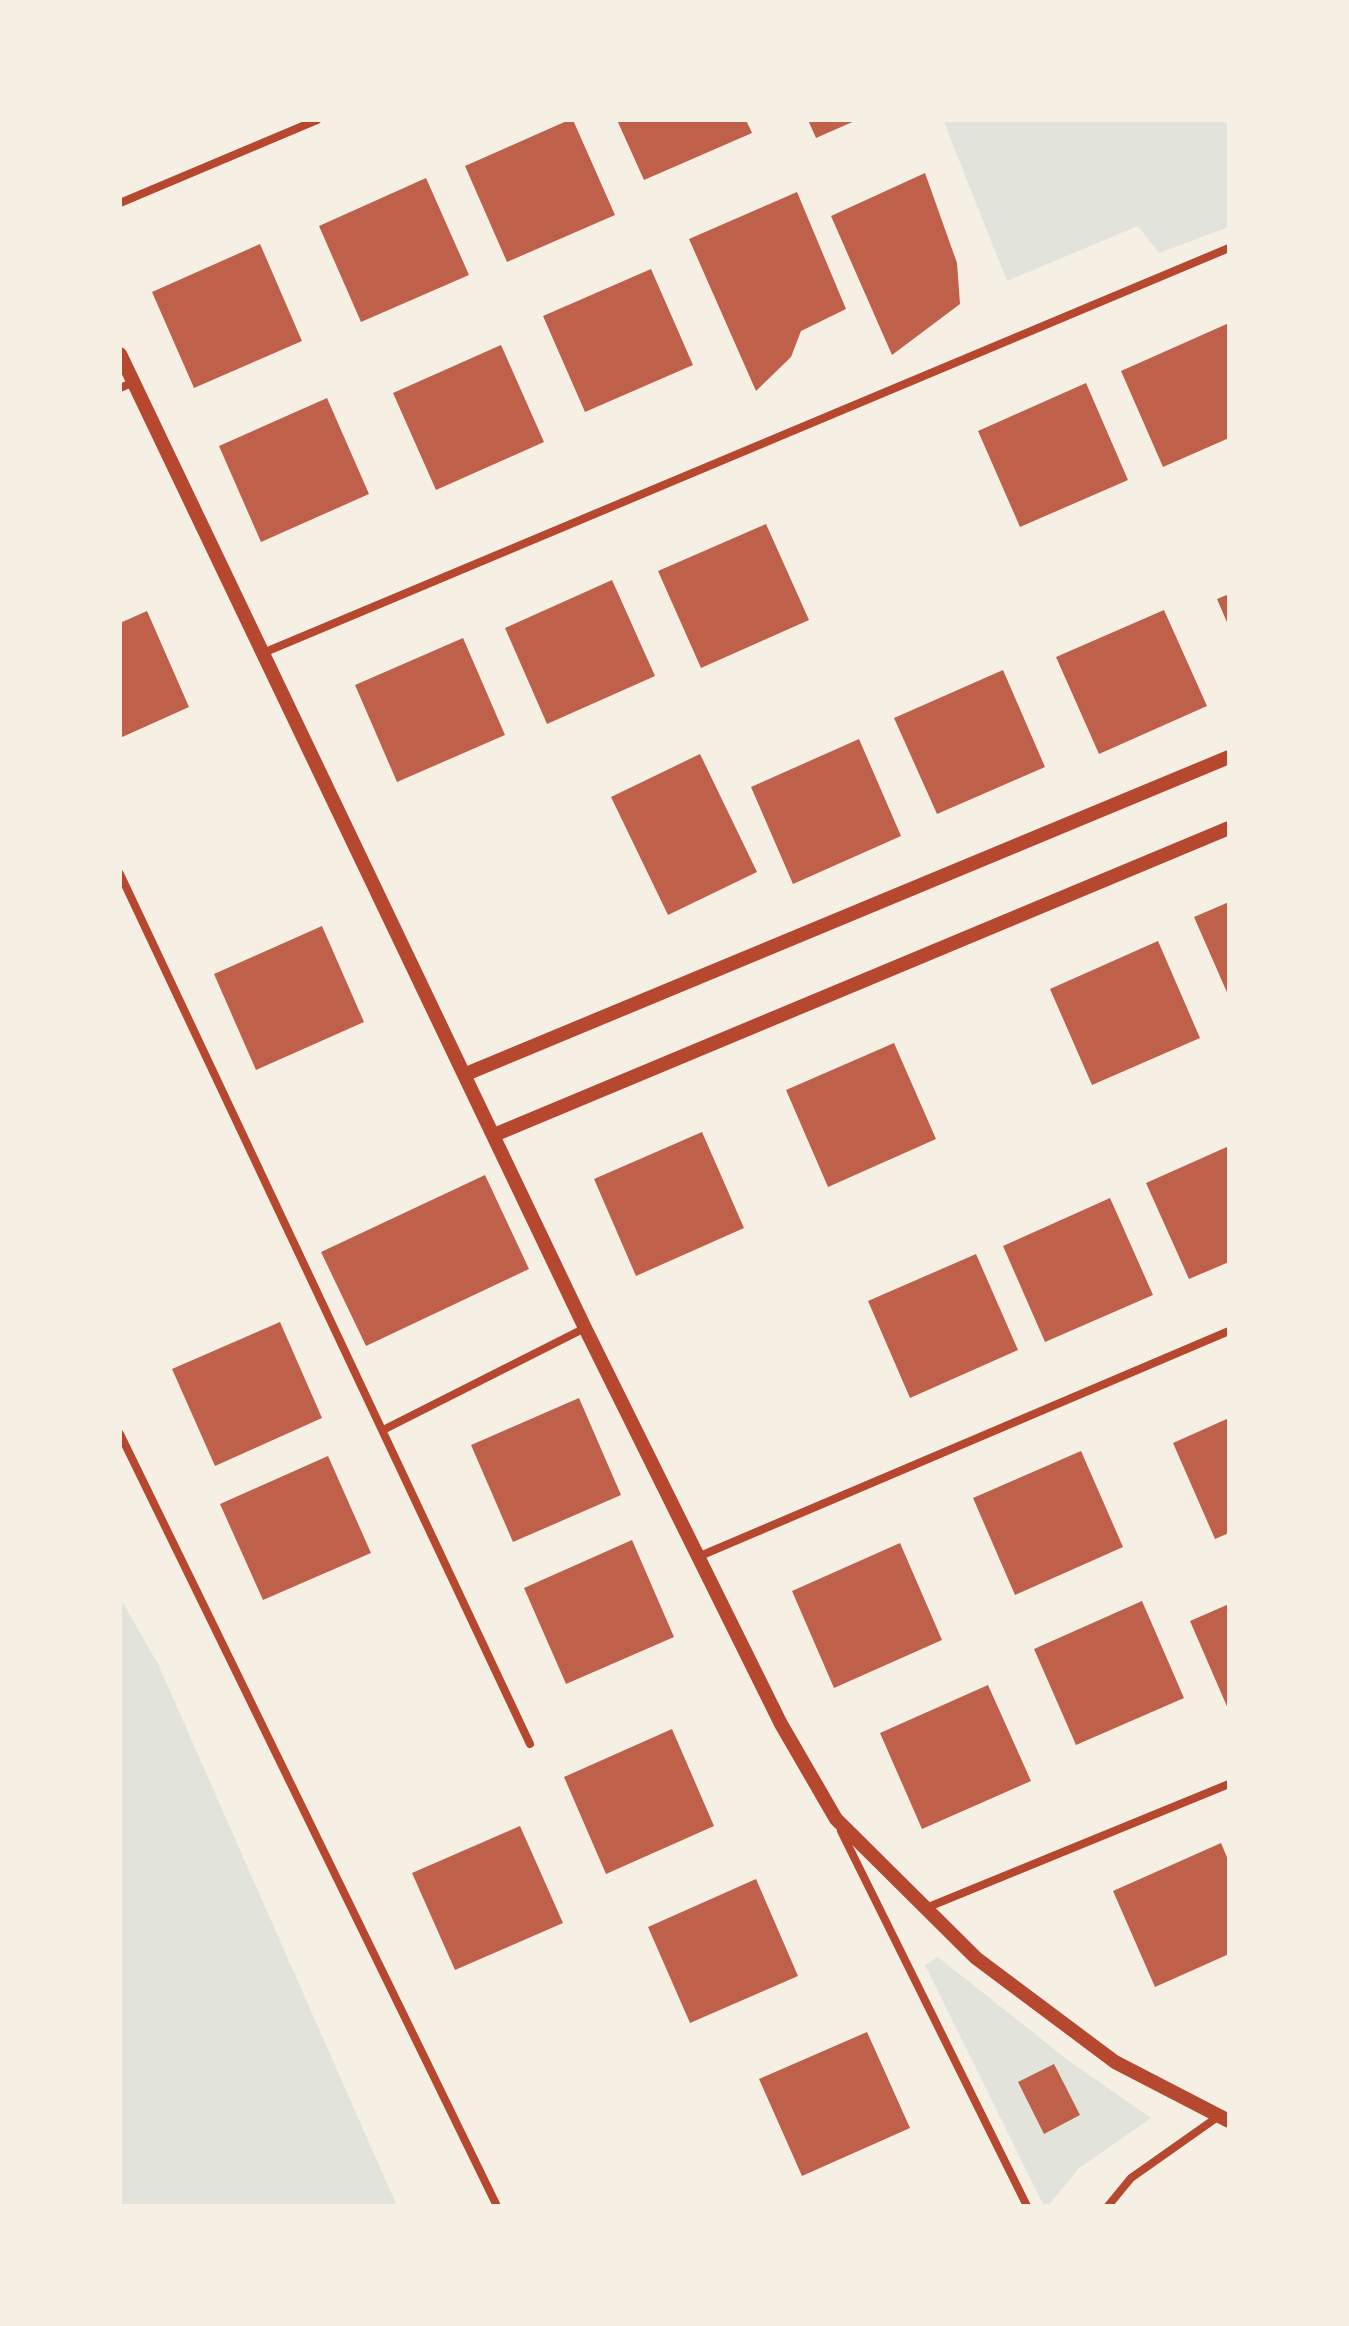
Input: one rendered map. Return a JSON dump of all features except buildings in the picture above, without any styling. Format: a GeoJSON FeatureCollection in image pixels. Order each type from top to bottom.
{"type":"FeatureCollection","features":[{"type":"Feature","properties":{"kind":"street"},"geometry":{"type":"LineString","coordinates":[[120,203],[317,120]]}},
{"type":"Feature","properties":{"kind":"street"},"geometry":{"type":"LineString","coordinates":[[263,653],[1229,248]]}},
{"type":"Feature","properties":{"kind":"street"},"geometry":{"type":"LineString","coordinates":[[120,354],[127,385],[263,653],[585,1328],[781,1724],[836,1819],[1027,2206]]}},
{"type":"Feature","properties":{"kind":"street"},"geometry":{"type":"LineString","coordinates":[[466,1074],[1229,757]]}},
{"type":"Feature","properties":{"kind":"street"},"geometry":{"type":"LineString","coordinates":[[494,1135],[1229,828]]}},
{"type":"Feature","properties":{"kind":"street"},"geometry":{"type":"LineString","coordinates":[[120,874],[530,1744]]}},
{"type":"Feature","properties":{"kind":"street"},"geometry":{"type":"LineString","coordinates":[[383,1430],[585,1328]]}},
{"type":"Feature","properties":{"kind":"street"},"geometry":{"type":"LineString","coordinates":[[700,1556],[1229,1331]]}},
{"type":"Feature","properties":{"kind":"street"},"geometry":{"type":"LineString","coordinates":[[120,1434],[496,2206]]}},
{"type":"Feature","properties":{"kind":"street"},"geometry":{"type":"LineString","coordinates":[[926,1908],[1229,1784]]}},
{"type":"Feature","properties":{"kind":"street"},"geometry":{"type":"LineString","coordinates":[[836,1819],[976,1958],[1115,2062],[1224,2119]]}},
{"type":"Feature","properties":{"kind":"street"},"geometry":{"type":"LineString","coordinates":[[1108,2206],[1131,2178],[1224,2119]]}},
{"type":"Feature","properties":{"kind":"shaded area"},"geometry":{"type":"Polygon","coordinates":[[[943,120],[1229,120],[1229,227],[1159,253],[1138,226],[1007,281],[943,120]]]}},
{"type":"Feature","properties":{"kind":"shaded area"},"geometry":{"type":"Polygon","coordinates":[[[120,1598],[158,1664],[397,2206],[120,2206],[120,1598]]]}},
{"type":"Feature","properties":{"kind":"shaded area"},"geometry":{"type":"Polygon","coordinates":[[[938,1957],[1069,2061],[1151,2118],[1078,2169],[1048,2206],[1044,2206],[925,1965],[938,1957]]]}}]}
